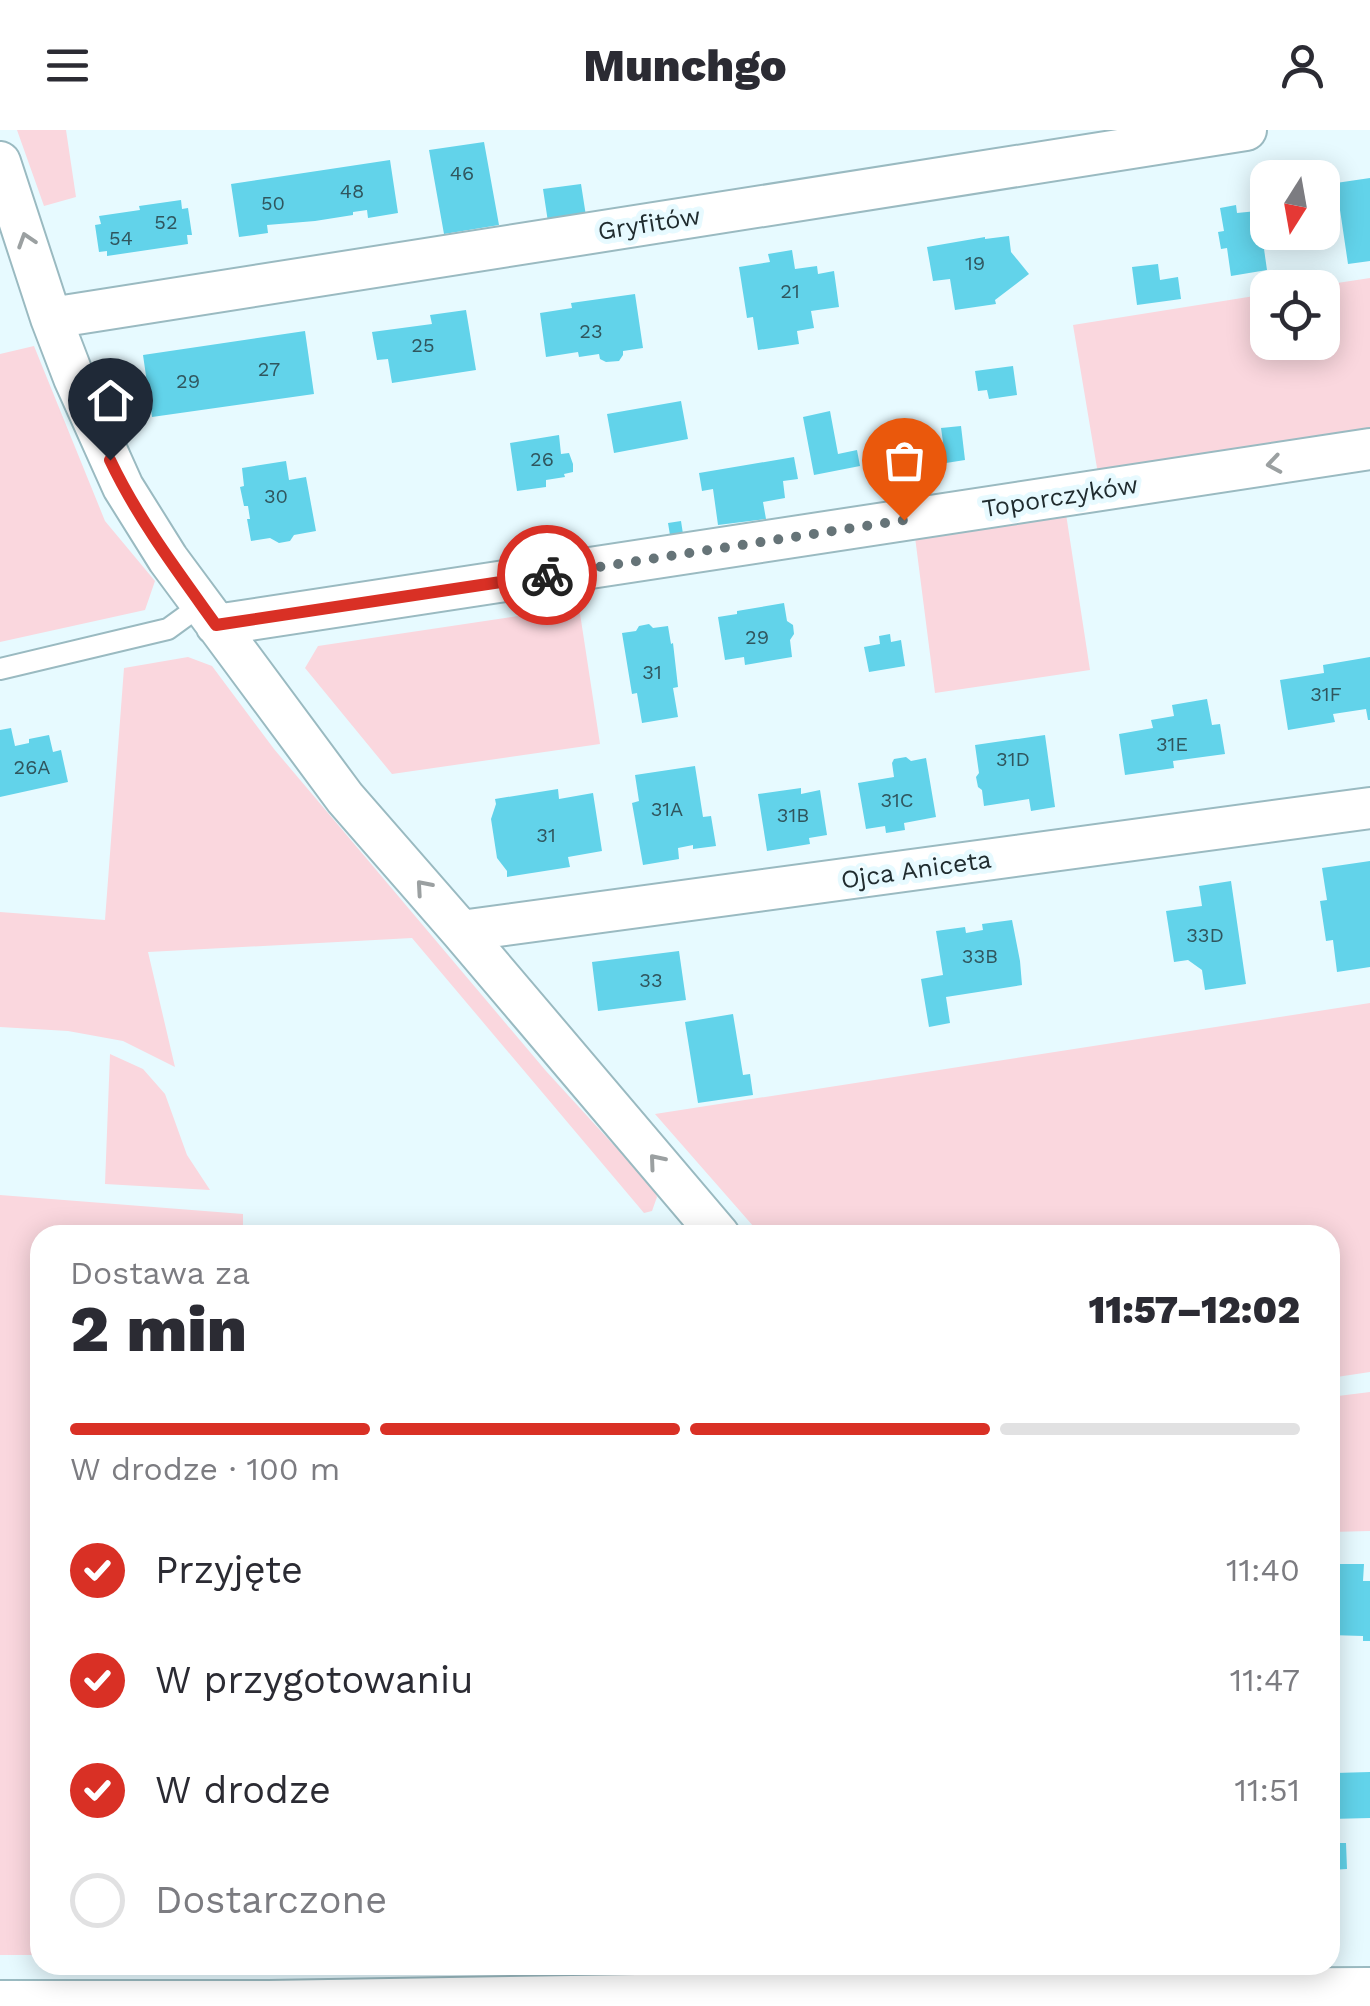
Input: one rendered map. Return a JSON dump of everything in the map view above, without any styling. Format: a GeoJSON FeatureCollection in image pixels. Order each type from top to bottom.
{"type":"FeatureCollection","features":[{"type":"Feature","properties":{"kind":"street","name":"Gryfitów"},"geometry":{"type":"LineString","coordinates":[[51,318],[1246,130]]}},
{"type":"Feature","properties":{"kind":"street"},"geometry":{"type":"LineString","coordinates":[[0,162],[74,378],[123,486],[168,559],[346,798],[711,1225]]}},
{"type":"Feature","properties":{"kind":"street","name":"Toporczyków"},"geometry":{"type":"LineString","coordinates":[[208,615],[1370,449]]}},
{"type":"Feature","properties":{"kind":"street","name":"Ojca Aniceta"},"geometry":{"type":"LineString","coordinates":[[461,931],[1370,808]]}},
{"type":"Feature","properties":{"kind":"street"},"geometry":{"type":"LineString","coordinates":[[0,2000],[541,2001],[944,1990],[1370,1988]]}},
{"type":"Feature","properties":{"kind":"lane"},"geometry":{"type":"LineString","coordinates":[[0,669],[168,629],[208,615]]}},
{"type":"Feature","properties":{"kind":"shaded area"},"geometry":{"type":"Polygon","coordinates":[[[17,130],[66,130],[76,197],[44,206],[17,130]]]}},
{"type":"Feature","properties":{"kind":"shaded area"},"geometry":{"type":"Polygon","coordinates":[[[1370,278],[1370,436],[1098,474],[1073,325],[1250,297],[1250,360],[1340,360],[1340,283],[1370,278]]]}},
{"type":"Feature","properties":{"kind":"shaded area"},"geometry":{"type":"Polygon","coordinates":[[[34,346],[105,521],[155,581],[145,610],[0,642],[0,354],[34,346]]]}},
{"type":"Feature","properties":{"kind":"shaded area"},"geometry":{"type":"Polygon","coordinates":[[[1066,514],[1090,670],[935,693],[915,537],[1066,514]]]}},
{"type":"Feature","properties":{"kind":"shaded area"},"geometry":{"type":"Polygon","coordinates":[[[579,607],[600,744],[392,774],[305,668],[318,646],[579,607]]]}},
{"type":"Feature","properties":{"kind":"shaded area"},"geometry":{"type":"Polygon","coordinates":[[[188,657],[212,666],[274,749],[546,1071],[653,1188],[657,1197],[652,1211],[644,1213],[412,938],[148,952],[175,1067],[123,1041],[68,1031],[0,1027],[0,912],[105,920],[124,668],[188,657]]]}},
{"type":"Feature","properties":{"kind":"shaded area"},"geometry":{"type":"Polygon","coordinates":[[[1370,1003],[1370,1372],[1340,1376],[1340,1225],[752,1225],[655,1114],[1370,1003]]]}},
{"type":"Feature","properties":{"kind":"shaded area"},"geometry":{"type":"Polygon","coordinates":[[[110,1054],[143,1069],[165,1094],[187,1155],[210,1190],[105,1184],[110,1054]]]}},
{"type":"Feature","properties":{"kind":"shaded area"},"geometry":{"type":"Polygon","coordinates":[[[0,1195],[243,1214],[243,1225],[30,1225],[30,1955],[0,1955],[0,1195]]]}},
{"type":"Feature","properties":{"kind":"shaded area"},"geometry":{"type":"Polygon","coordinates":[[[1370,1392],[1370,1531],[1340,1532],[1340,1396],[1370,1392]]]}},
{"type":"Feature","properties":{"kind":"building"},"geometry":{"type":"Polygon","coordinates":[[[484,142],[499,225],[444,234],[429,150],[484,142]]]}},
{"type":"Feature","properties":{"kind":"building"},"geometry":{"type":"Polygon","coordinates":[[[390,160],[398,213],[368,218],[367,210],[353,212],[315,221],[267,225],[268,233],[239,237],[231,184],[390,160]]]}},
{"type":"Feature","properties":{"kind":"building"},"geometry":{"type":"Polygon","coordinates":[[[1370,178],[1370,261],[1348,264],[1340,182],[1370,178]]]}},
{"type":"Feature","properties":{"kind":"building"},"geometry":{"type":"Polygon","coordinates":[[[581,184],[586,216],[548,222],[543,189],[581,184]]]}},
{"type":"Feature","properties":{"kind":"building"},"geometry":{"type":"Polygon","coordinates":[[[181,200],[182,209],[188,208],[192,235],[187,235],[188,244],[107,256],[107,251],[99,252],[95,225],[101,224],[99,216],[181,200]]]}},
{"type":"Feature","properties":{"kind":"building"},"geometry":{"type":"Polygon","coordinates":[[[1236,205],[1237,213],[1250,212],[1250,250],[1264,250],[1267,270],[1231,276],[1227,248],[1221,249],[1218,232],[1224,231],[1220,208],[1236,205]]]}},
{"type":"Feature","properties":{"kind":"building"},"geometry":{"type":"Polygon","coordinates":[[[1009,236],[1011,252],[1029,274],[995,300],[996,304],[955,310],[950,279],[933,281],[927,247],[1009,236]]]}},
{"type":"Feature","properties":{"kind":"building"},"geometry":{"type":"Polygon","coordinates":[[[792,250],[795,269],[817,266],[818,274],[834,271],[839,307],[811,311],[814,328],[797,331],[799,344],[758,350],[753,317],[747,318],[739,267],[770,262],[768,254],[792,250]]]}},
{"type":"Feature","properties":{"kind":"building"},"geometry":{"type":"Polygon","coordinates":[[[1158,264],[1160,280],[1178,277],[1181,299],[1137,305],[1132,267],[1158,264]]]}},
{"type":"Feature","properties":{"kind":"building"},"geometry":{"type":"Polygon","coordinates":[[[635,294],[643,348],[623,351],[619,361],[606,362],[599,354],[579,357],[578,352],[546,357],[540,313],[572,308],[571,303],[635,294]]]}},
{"type":"Feature","properties":{"kind":"building"},"geometry":{"type":"Polygon","coordinates":[[[466,310],[476,370],[392,383],[388,359],[377,360],[372,332],[432,324],[430,315],[466,310]]]}},
{"type":"Feature","properties":{"kind":"building"},"geometry":{"type":"Polygon","coordinates":[[[305,331],[314,394],[152,417],[143,355],[305,331]]]}},
{"type":"Feature","properties":{"kind":"building"},"geometry":{"type":"Polygon","coordinates":[[[1013,366],[1017,395],[989,399],[987,390],[978,391],[975,371],[1013,366]]]}},
{"type":"Feature","properties":{"kind":"building"},"geometry":{"type":"Polygon","coordinates":[[[681,401],[688,439],[614,453],[607,414],[681,401]]]}},
{"type":"Feature","properties":{"kind":"building"},"geometry":{"type":"Polygon","coordinates":[[[830,411],[838,454],[857,450],[860,466],[814,475],[803,417],[830,411]]]}},
{"type":"Feature","properties":{"kind":"building"},"geometry":{"type":"Polygon","coordinates":[[[961,426],[965,460],[946,463],[941,428],[961,426]]]}},
{"type":"Feature","properties":{"kind":"building"},"geometry":{"type":"Polygon","coordinates":[[[559,435],[561,454],[569,453],[573,472],[546,480],[546,487],[517,491],[510,443],[559,435]]]}},
{"type":"Feature","properties":{"kind":"building"},"geometry":{"type":"Polygon","coordinates":[[[794,457],[798,479],[783,481],[785,498],[763,502],[766,519],[718,525],[713,489],[702,491],[699,473],[794,457]]]}},
{"type":"Feature","properties":{"kind":"building"},"geometry":{"type":"Polygon","coordinates":[[[286,461],[289,480],[306,477],[316,531],[279,543],[270,538],[251,541],[248,506],[244,506],[240,487],[244,486],[242,468],[286,461]]]}},
{"type":"Feature","properties":{"kind":"building"},"geometry":{"type":"Polygon","coordinates":[[[681,521],[683,534],[670,535],[668,523],[681,521]]]}},
{"type":"Feature","properties":{"kind":"building"},"geometry":{"type":"Polygon","coordinates":[[[784,603],[787,621],[793,625],[792,657],[745,665],[744,657],[725,660],[718,617],[784,603]]]}},
{"type":"Feature","properties":{"kind":"building"},"geometry":{"type":"Polygon","coordinates":[[[649,624],[653,628],[668,626],[678,687],[673,688],[678,717],[642,723],[637,693],[632,694],[622,633],[649,624]]]}},
{"type":"Feature","properties":{"kind":"building"},"geometry":{"type":"Polygon","coordinates":[[[890,634],[891,642],[901,640],[905,666],[869,672],[864,647],[880,644],[879,636],[890,634]]]}},
{"type":"Feature","properties":{"kind":"building"},"geometry":{"type":"Polygon","coordinates":[[[1370,657],[1370,720],[1366,709],[1333,714],[1335,722],[1288,730],[1280,680],[1324,673],[1323,665],[1370,657]]]}},
{"type":"Feature","properties":{"kind":"building"},"geometry":{"type":"Polygon","coordinates":[[[1207,699],[1212,725],[1220,724],[1225,754],[1173,761],[1174,768],[1125,775],[1119,734],[1153,728],[1151,720],[1174,716],[1172,705],[1207,699]]]}},
{"type":"Feature","properties":{"kind":"building"},"geometry":{"type":"Polygon","coordinates":[[[11,728],[15,746],[49,735],[53,752],[61,750],[68,782],[0,797],[0,730],[11,728]]]}},
{"type":"Feature","properties":{"kind":"building"},"geometry":{"type":"Polygon","coordinates":[[[1045,735],[1055,807],[1031,811],[1029,799],[984,806],[976,777],[979,773],[975,745],[1045,735]]]}},
{"type":"Feature","properties":{"kind":"building"},"geometry":{"type":"Polygon","coordinates":[[[906,757],[911,761],[926,758],[936,817],[904,823],[905,830],[886,833],[885,826],[866,829],[858,783],[894,777],[894,759],[906,757]]]}},
{"type":"Feature","properties":{"kind":"building"},"geometry":{"type":"Polygon","coordinates":[[[695,766],[703,817],[711,816],[716,846],[678,848],[679,859],[643,865],[632,803],[639,801],[635,775],[695,766]]]}},
{"type":"Feature","properties":{"kind":"building"},"geometry":{"type":"Polygon","coordinates":[[[801,788],[801,794],[820,790],[827,835],[809,838],[810,844],[767,851],[758,794],[801,788]]]}},
{"type":"Feature","properties":{"kind":"building"},"geometry":{"type":"Polygon","coordinates":[[[558,789],[559,799],[593,793],[602,851],[568,857],[570,867],[507,877],[497,858],[491,819],[495,799],[558,789]]]}},
{"type":"Feature","properties":{"kind":"building"},"geometry":{"type":"Polygon","coordinates":[[[1370,861],[1370,967],[1337,972],[1333,940],[1326,941],[1320,901],[1327,900],[1322,868],[1370,861]]]}},
{"type":"Feature","properties":{"kind":"building"},"geometry":{"type":"Polygon","coordinates":[[[1231,881],[1246,984],[1205,990],[1202,970],[1188,960],[1174,962],[1166,911],[1202,906],[1199,886],[1231,881]]]}},
{"type":"Feature","properties":{"kind":"building"},"geometry":{"type":"Polygon","coordinates":[[[1012,920],[1022,985],[946,997],[950,1023],[929,1027],[921,979],[943,975],[936,931],[965,927],[966,933],[983,930],[982,924],[1012,920]]]}},
{"type":"Feature","properties":{"kind":"building"},"geometry":{"type":"Polygon","coordinates":[[[679,951],[686,1000],[598,1011],[592,962],[679,951]]]}},
{"type":"Feature","properties":{"kind":"building"},"geometry":{"type":"Polygon","coordinates":[[[733,1014],[743,1075],[750,1074],[753,1095],[698,1103],[685,1022],[733,1014]]]}},
{"type":"Feature","properties":{"kind":"building"},"geometry":{"type":"Polygon","coordinates":[[[1340,1564],[1364,1564],[1363,1581],[1370,1581],[1370,1641],[1363,1641],[1363,1636],[1340,1635],[1340,1564]]]}},
{"type":"Feature","properties":{"kind":"building"},"geometry":{"type":"Polygon","coordinates":[[[1370,1772],[1370,1818],[1340,1819],[1340,1773],[1370,1772]]]}},
{"type":"Feature","properties":{"kind":"building"},"geometry":{"type":"Polygon","coordinates":[[[1340,1843],[1346,1843],[1347,1869],[1340,1869],[1340,1843]]]}},
{"type":"Feature","properties":{"kind":"way so far"},"geometry":{"type":"LineString","coordinates":[[547,575],[904,520]]}},
{"type":"Feature","properties":{"kind":"route"},"geometry":{"type":"LineString","coordinates":[[110,460],[168,559],[216,625],[547,575]]}}]}
